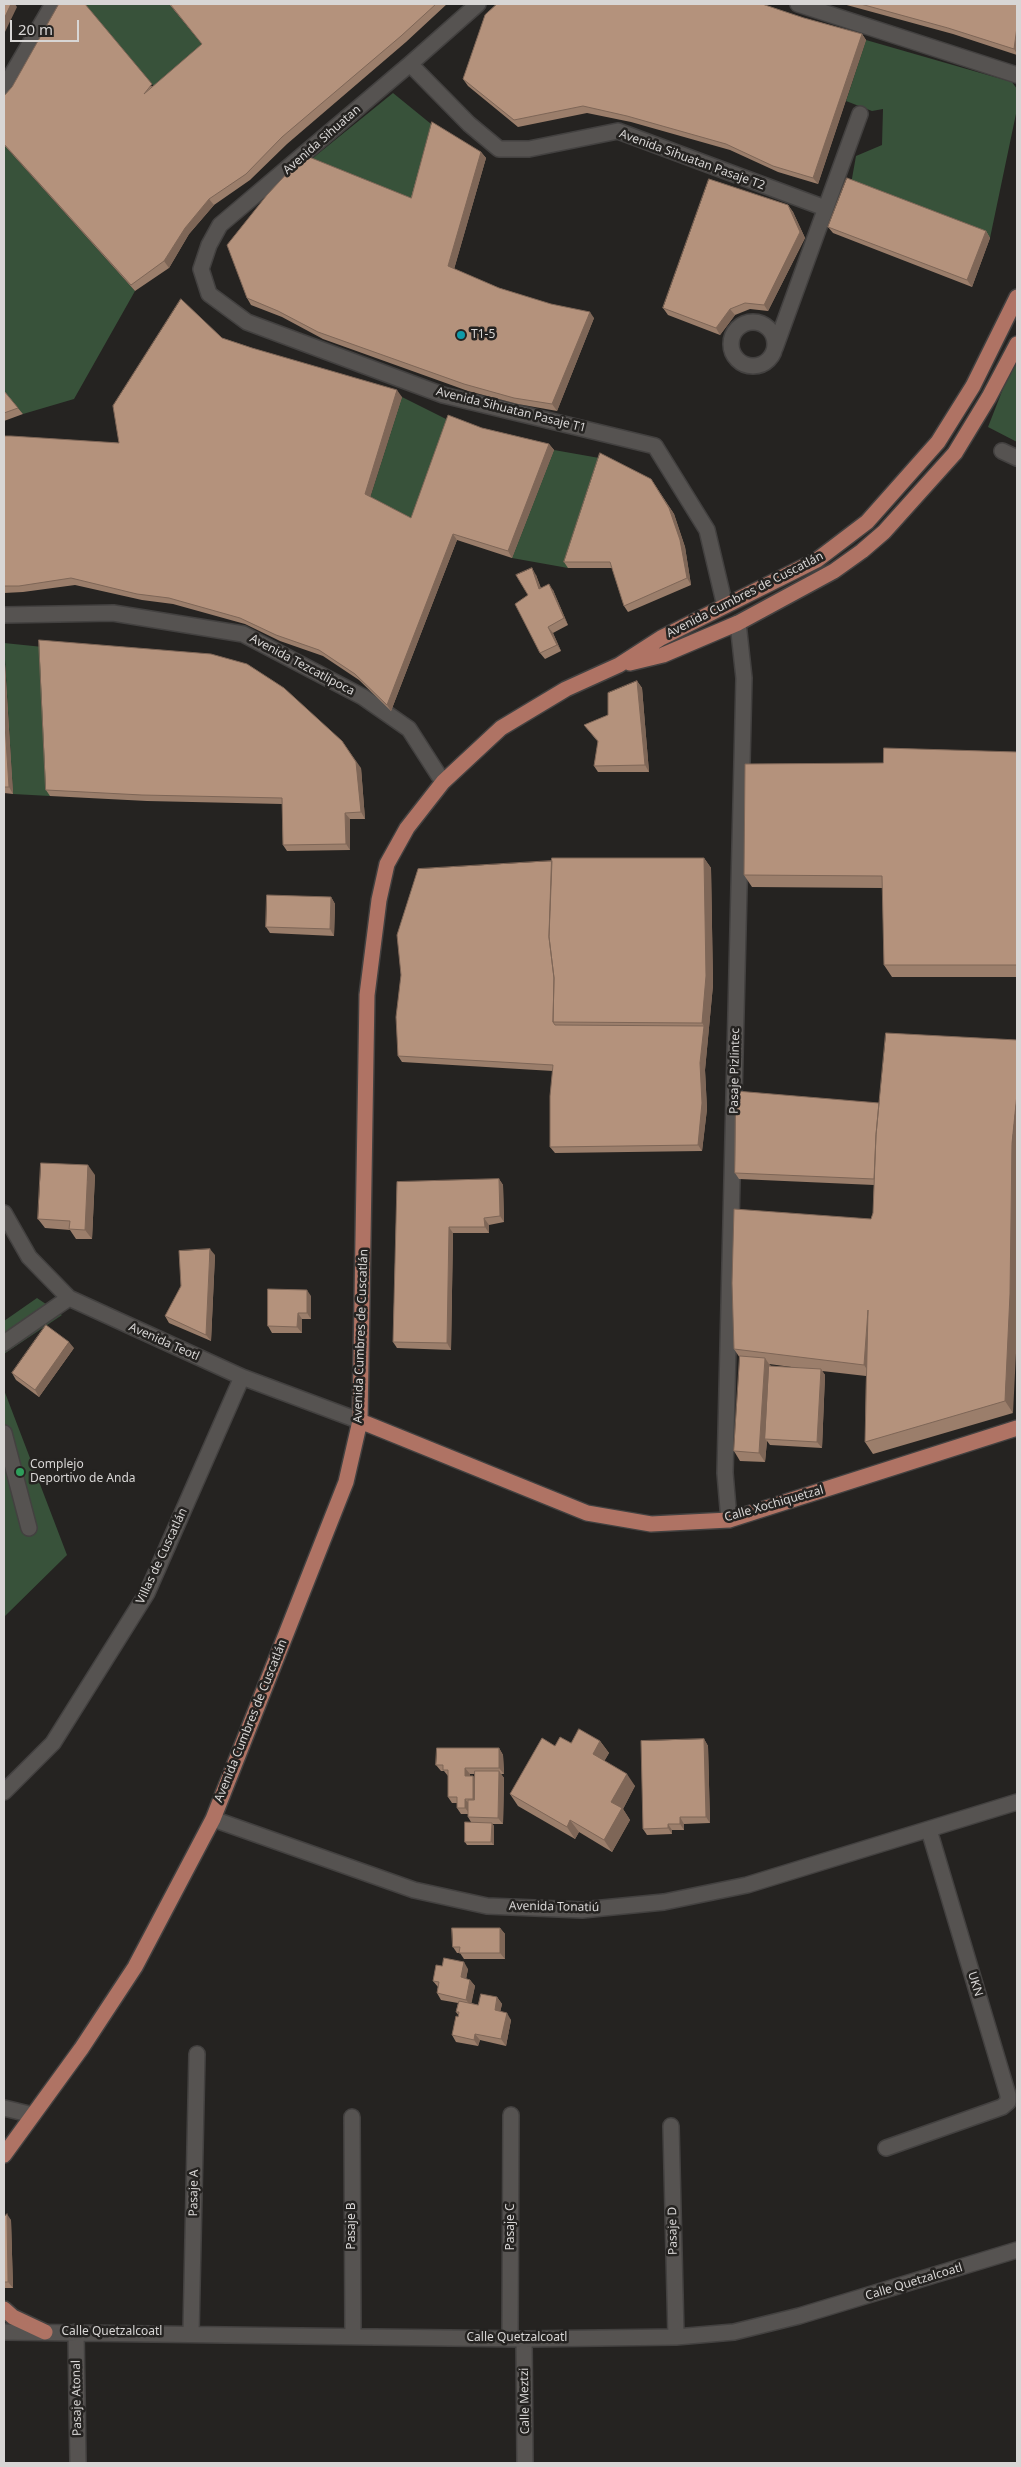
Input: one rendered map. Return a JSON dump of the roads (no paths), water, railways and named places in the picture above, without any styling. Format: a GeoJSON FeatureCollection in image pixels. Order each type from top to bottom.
{"type":"FeatureCollection","features":[{"type":"Feature","properties":{"kind":"main road","name":"Avenida Cumbres de Cuscatlán"},"geometry":{"type":"LineString","coordinates":[[4,2154],[81,2049],[135,1967],[213,1819],[346,1482],[360,1422],[367,995],[378,900],[387,864],[407,828],[443,782],[501,728],[566,689],[619,665],[661,638],[817,560],[867,522],[943,435],[973,386],[1017,297]]}},
{"type":"Feature","properties":{"kind":"main road","name":"Avenida Cumbres de Cuscatlán"},"geometry":{"type":"LineString","coordinates":[[619,665],[662,655],[738,623],[834,571],[884,532],[955,453],[990,397],[1017,344]]}},
{"type":"Feature","properties":{"kind":"main road","name":"Calle Xochiquetzal"},"geometry":{"type":"LineString","coordinates":[[360,1422],[587,1513],[651,1524],[729,1520],[1017,1428]]}},
{"type":"Feature","properties":{"kind":"main road"},"geometry":{"type":"LineString","coordinates":[[4,2308],[13,2317],[45,2332]]}},
{"type":"Feature","properties":{"kind":"street"},"geometry":{"type":"LineString","coordinates":[[4,88],[53,4]]}},
{"type":"Feature","properties":{"kind":"street","name":"Avenida Sihuatan"},"geometry":{"type":"LineString","coordinates":[[208,294],[201,269],[209,245],[220,225],[478,4]]}},
{"type":"Feature","properties":{"kind":"street"},"geometry":{"type":"LineString","coordinates":[[798,4],[1017,75]]}},
{"type":"Feature","properties":{"kind":"street","name":"Avenida Sihuatan Pasaje T2"},"geometry":{"type":"LineString","coordinates":[[410,64],[468,124],[499,149],[529,148],[618,131],[826,208]]}},
{"type":"Feature","properties":{"kind":"street"},"geometry":{"type":"LineString","coordinates":[[775,348],[860,114]]}},
{"type":"Feature","properties":{"kind":"street","name":"Avenida Sihuatan Pasaje T1"},"geometry":{"type":"LineString","coordinates":[[208,294],[247,322],[442,395],[655,446],[707,530],[725,606]]}},
{"type":"Feature","properties":{"kind":"street"},"geometry":{"type":"LineString","coordinates":[[1002,451],[1017,458]]}},
{"type":"Feature","properties":{"kind":"street","name":"Avenida Tezcatlipoca"},"geometry":{"type":"LineString","coordinates":[[4,615],[112,613],[243,634],[363,697],[410,729],[443,782]]}},
{"type":"Feature","properties":{"kind":"street","name":"Pasaje Pizlintec"},"geometry":{"type":"LineString","coordinates":[[729,1520],[725,1474],[744,678],[738,623]]}},
{"type":"Feature","properties":{"kind":"street","name":"Avenida Teotl"},"geometry":{"type":"LineString","coordinates":[[4,1213],[29,1256],[69,1298],[242,1377],[360,1422]]}},
{"type":"Feature","properties":{"kind":"street"},"geometry":{"type":"LineString","coordinates":[[4,1343],[69,1298]]}},
{"type":"Feature","properties":{"kind":"street","name":"Villas de Cuscatlán"},"geometry":{"type":"LineString","coordinates":[[4,1792],[53,1743],[147,1593],[242,1377]]}},
{"type":"Feature","properties":{"kind":"street"},"geometry":{"type":"LineString","coordinates":[[4,1433],[29,1528]]}},
{"type":"Feature","properties":{"kind":"street"},"geometry":{"type":"LineString","coordinates":[[928,1830],[1017,1802]]}},
{"type":"Feature","properties":{"kind":"street","name":"Avenida Tonatiú"},"geometry":{"type":"LineString","coordinates":[[213,1819],[414,1890],[487,1906],[582,1910],[664,1902],[746,1885],[928,1830]]}},
{"type":"Feature","properties":{"kind":"street","name":"UKN"},"geometry":{"type":"LineString","coordinates":[[886,2148],[1002,2107],[1008,2102],[1005,2085],[928,1830]]}},
{"type":"Feature","properties":{"kind":"street","name":"Pasaje A"},"geometry":{"type":"LineString","coordinates":[[191,2333],[197,2054]]}},
{"type":"Feature","properties":{"kind":"street"},"geometry":{"type":"LineString","coordinates":[[4,2108],[33,2114]]}},
{"type":"Feature","properties":{"kind":"street","name":"Pasaje C"},"geometry":{"type":"LineString","coordinates":[[511,2115],[517,2339]]}},
{"type":"Feature","properties":{"kind":"street","name":"Pasaje B"},"geometry":{"type":"LineString","coordinates":[[352,2117],[353,2336]]}},
{"type":"Feature","properties":{"kind":"street","name":"Pasaje D"},"geometry":{"type":"LineString","coordinates":[[671,2126],[676,2337]]}},
{"type":"Feature","properties":{"kind":"street","name":"Calle Quetzalcoatl"},"geometry":{"type":"LineString","coordinates":[[4,2332],[191,2333],[517,2339],[676,2337],[734,2332],[799,2316],[1017,2250]]}},
{"type":"Feature","properties":{"kind":"street","name":"Pasaje Atonal"},"geometry":{"type":"LineString","coordinates":[[76,2332],[78,2463]]}},
{"type":"Feature","properties":{"kind":"street","name":"Calle Meztzi"},"geometry":{"type":"LineString","coordinates":[[517,2339],[525,2463]]}},
{"type":"Feature","properties":{"kind":"place","name":"T1-5"},"geometry":{"type":"Point","coordinates":[461,335]}},
{"type":"Feature","properties":{"kind":"place","name":"Complejo Deportivo de Anda"},"geometry":{"type":"Point","coordinates":[20,1472]}}]}
